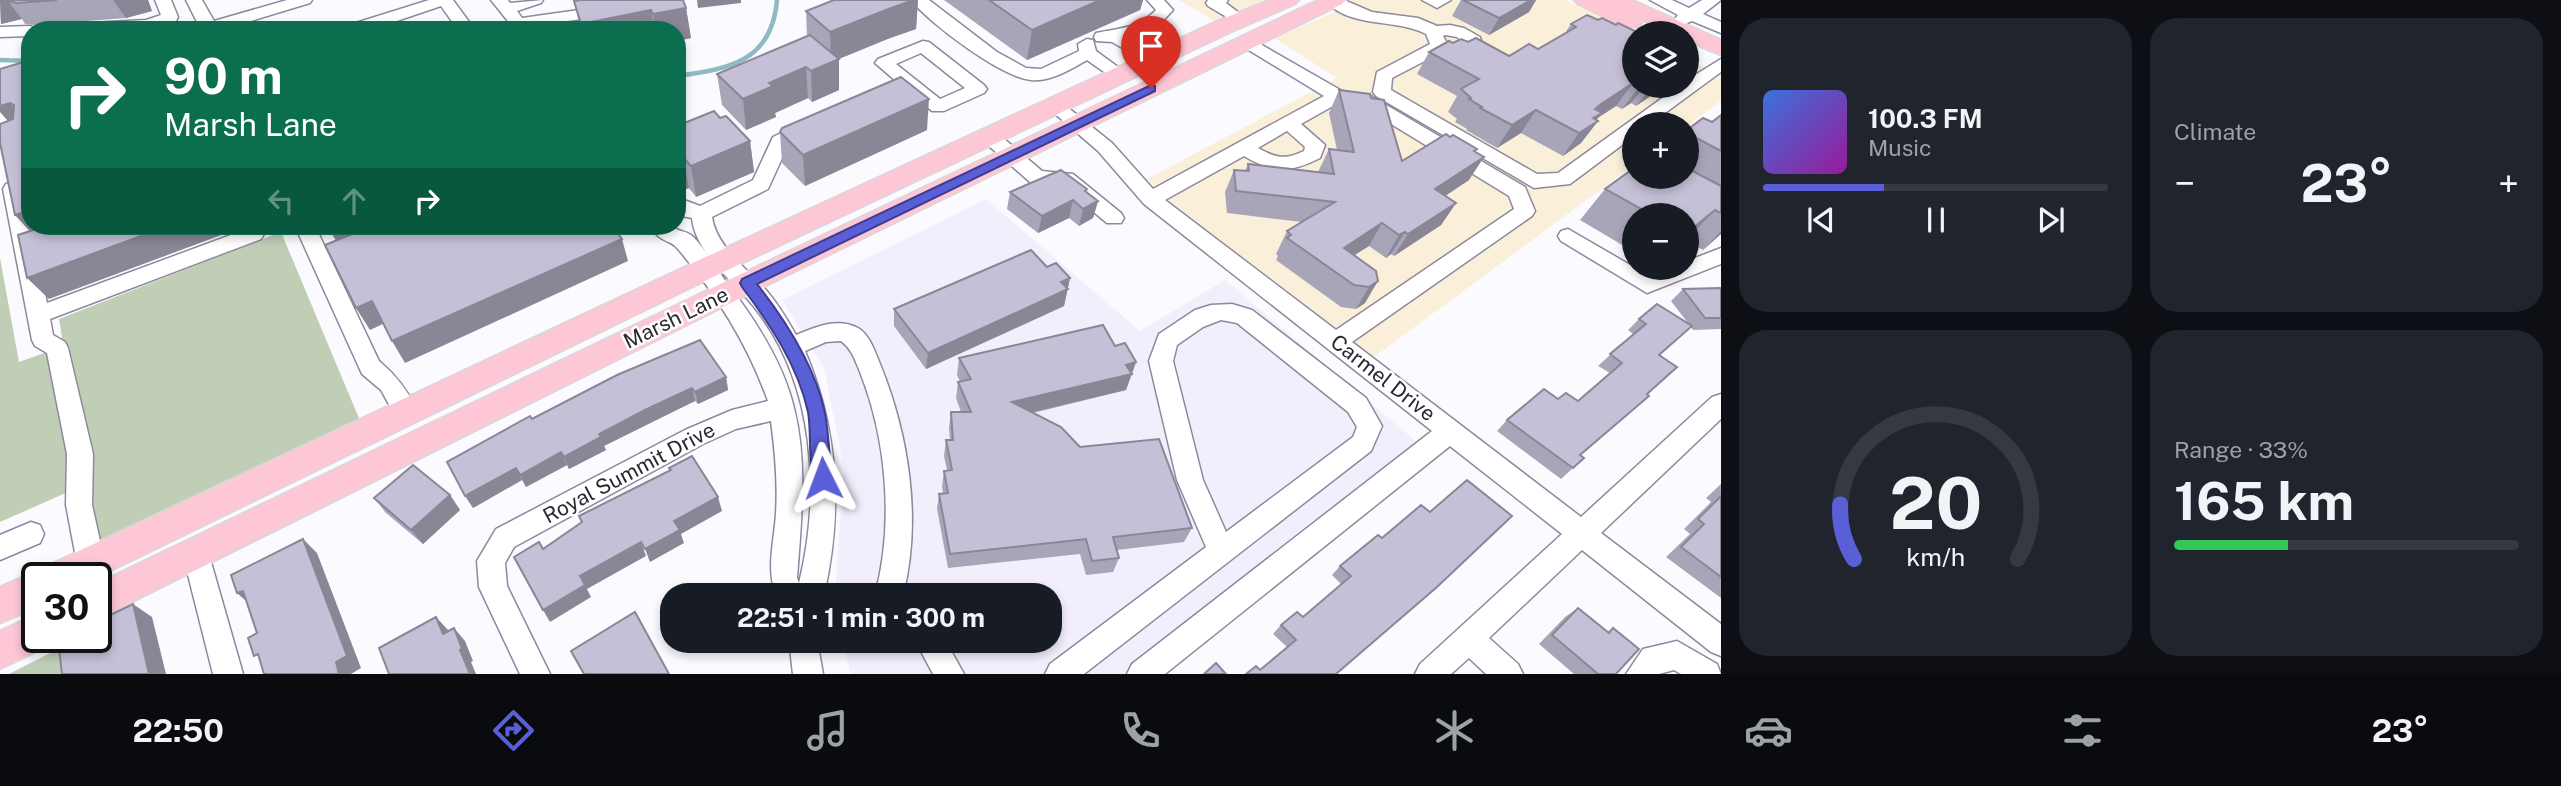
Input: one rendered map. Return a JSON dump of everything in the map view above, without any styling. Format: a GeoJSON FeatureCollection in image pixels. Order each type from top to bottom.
{"type":"FeatureCollection","features":[{"type":"Feature","properties":{"kind":"main road","name":"Marsh Lane"},"geometry":{"type":"LineString","coordinates":[[93,562],[406,412],[1012,156],[1244,31],[1289,0]]}},
{"type":"Feature","properties":{"kind":"main road","name":"Marsh Lane"},"geometry":{"type":"LineString","coordinates":[[112,595],[196,555],[989,136],[1152,60],[1334,0]]}},
{"type":"Feature","properties":{"kind":"main road"},"geometry":{"type":"LineString","coordinates":[[1585,0],[1666,18]]}},
{"type":"Feature","properties":{"kind":"main road"},"geometry":{"type":"LineString","coordinates":[[1601,0],[1629,13],[1666,18]]}},
{"type":"Feature","properties":{"kind":"main road"},"geometry":{"type":"LineString","coordinates":[[1615,0],[1666,18],[1721,48]]}},
{"type":"Feature","properties":{"kind":"main road"},"geometry":{"type":"LineString","coordinates":[[1699,54],[1721,64]]}},
{"type":"Feature","properties":{"kind":"main road"},"geometry":{"type":"LineString","coordinates":[[0,606],[21,596]]}},
{"type":"Feature","properties":{"kind":"main road"},"geometry":{"type":"LineString","coordinates":[[0,650],[21,640]]}},
{"type":"Feature","properties":{"kind":"street"},"geometry":{"type":"LineString","coordinates":[[161,21],[170,18],[163,0]]}},
{"type":"Feature","properties":{"kind":"street"},"geometry":{"type":"LineString","coordinates":[[194,0],[206,21]]}},
{"type":"Feature","properties":{"kind":"street"},"geometry":{"type":"LineString","coordinates":[[234,21],[304,0]]}},
{"type":"Feature","properties":{"kind":"street"},"geometry":{"type":"LineString","coordinates":[[445,0],[460,21]]}},
{"type":"Feature","properties":{"kind":"street"},"geometry":{"type":"LineString","coordinates":[[503,5],[535,0]]}},
{"type":"Feature","properties":{"kind":"street"},"geometry":{"type":"LineString","coordinates":[[552,21],[667,0]]}},
{"type":"Feature","properties":{"kind":"street"},"geometry":{"type":"LineString","coordinates":[[919,0],[1010,68],[1031,75],[1045,73],[1099,43],[1152,60]]}},
{"type":"Feature","properties":{"kind":"street"},"geometry":{"type":"LineString","coordinates":[[1334,0],[1368,17],[1418,23],[1438,39],[1384,76],[1382,92],[1534,181],[1563,179],[1622,135]]}},
{"type":"Feature","properties":{"kind":"street"},"geometry":{"type":"LineString","coordinates":[[1666,18],[1713,0]]}},
{"type":"Feature","properties":{"kind":"street"},"geometry":{"type":"LineString","coordinates":[[1213,1],[1244,31],[1337,96],[1365,100],[1518,192],[1525,211],[1337,341]]}},
{"type":"Feature","properties":{"kind":"street"},"geometry":{"type":"LineString","coordinates":[[503,5],[517,21]]}},
{"type":"Feature","properties":{"kind":"street"},"geometry":{"type":"LineString","coordinates":[[1666,18],[1721,28]]}},
{"type":"Feature","properties":{"kind":"street"},"geometry":{"type":"LineString","coordinates":[[0,32],[21,31]]}},
{"type":"Feature","properties":{"kind":"street"},"geometry":{"type":"LineString","coordinates":[[1099,43],[1120,75]]}},
{"type":"Feature","properties":{"kind":"street"},"geometry":{"type":"LineString","coordinates":[[1654,112],[1721,64]]}},
{"type":"Feature","properties":{"kind":"street"},"geometry":{"type":"LineString","coordinates":[[1151,199],[1337,96]]}},
{"type":"Feature","properties":{"kind":"street","name":"Carmel Drive"},"geometry":{"type":"LineString","coordinates":[[1055,106],[1105,147],[1151,199],[1721,642]]}},
{"type":"Feature","properties":{"kind":"street"},"geometry":{"type":"LineString","coordinates":[[1245,148],[1278,165],[1293,166],[1314,154],[1315,145],[1289,123]]}},
{"type":"Feature","properties":{"kind":"street"},"geometry":{"type":"LineString","coordinates":[[989,136],[1037,177],[1066,179],[1114,218]]}},
{"type":"Feature","properties":{"kind":"street"},"geometry":{"type":"LineString","coordinates":[[8,168],[21,188]]}},
{"type":"Feature","properties":{"kind":"street"},"geometry":{"type":"LineString","coordinates":[[686,208],[701,214],[705,234],[748,330],[765,360],[782,408],[788,456],[789,512],[783,578],[785,583]]}},
{"type":"Feature","properties":{"kind":"street"},"geometry":{"type":"LineString","coordinates":[[24,235],[25,252],[43,340],[57,348],[77,441],[81,475],[79,505],[91,562]]}},
{"type":"Feature","properties":{"kind":"street"},"geometry":{"type":"LineString","coordinates":[[38,315],[251,235]]}},
{"type":"Feature","properties":{"kind":"street"},"geometry":{"type":"LineString","coordinates":[[310,235],[328,260],[370,368],[389,383],[406,412]]}},
{"type":"Feature","properties":{"kind":"street"},"geometry":{"type":"LineString","coordinates":[[668,235],[683,240],[776,319],[792,348],[816,412],[822,453],[824,503],[813,583]]}},
{"type":"Feature","properties":{"kind":"street"},"geometry":{"type":"LineString","coordinates":[[1568,236],[1647,285],[1715,265]]}},
{"type":"Feature","properties":{"kind":"street"},"geometry":{"type":"LineString","coordinates":[[1060,674],[1362,444],[1370,426],[1357,405],[1244,316],[1225,310],[1210,313],[1167,340],[1161,360],[1190,480],[1221,551]]}},
{"type":"Feature","properties":{"kind":"street"},"geometry":{"type":"LineString","coordinates":[[792,348],[828,333],[844,332],[858,341],[881,392],[897,468],[894,583]]}},
{"type":"Feature","properties":{"kind":"street"},"geometry":{"type":"LineString","coordinates":[[1430,674],[1721,404]]}},
{"type":"Feature","properties":{"kind":"street","name":"Royal Summit Drive"},"geometry":{"type":"LineString","coordinates":[[536,674],[493,587],[491,561],[505,538],[694,437],[732,420],[782,408]]}},
{"type":"Feature","properties":{"kind":"street"},"geometry":{"type":"LineString","coordinates":[[1142,674],[1450,430]]}},
{"type":"Feature","properties":{"kind":"street"},"geometry":{"type":"LineString","coordinates":[[0,548],[31,534]]}},
{"type":"Feature","properties":{"kind":"street"},"geometry":{"type":"LineString","coordinates":[[196,555],[228,674]]}},
{"type":"Feature","properties":{"kind":"street"},"geometry":{"type":"LineString","coordinates":[[1468,638],[1508,674]]}},
{"type":"Feature","properties":{"kind":"street"},"geometry":{"type":"LineString","coordinates":[[805,653],[808,674]]}},
{"type":"Feature","properties":{"kind":"street"},"geometry":{"type":"LineString","coordinates":[[937,653],[949,674]]}},
{"type":"Feature","properties":{"kind":"street"},"geometry":{"type":"LineString","coordinates":[[1641,674],[1653,659],[1678,654],[1707,674]]}},
{"type":"Feature","properties":{"kind":"lane"},"geometry":{"type":"LineString","coordinates":[[380,21],[445,0]]}},
{"type":"Feature","properties":{"kind":"lane"},"geometry":{"type":"LineString","coordinates":[[1099,43],[1158,19],[1165,10],[1155,0]]}},
{"type":"Feature","properties":{"kind":"lane"},"geometry":{"type":"LineString","coordinates":[[1430,0],[1437,3],[1443,0]]}},
{"type":"Feature","properties":{"kind":"lane"},"geometry":{"type":"LineString","coordinates":[[243,18],[249,21]]}},
{"type":"Feature","properties":{"kind":"lane"},"geometry":{"type":"LineString","coordinates":[[884,93],[908,82]]}},
{"type":"Feature","properties":{"kind":"lane"},"geometry":{"type":"LineString","coordinates":[[701,214],[761,184],[780,141],[791,133],[826,118]]}},
{"type":"Feature","properties":{"kind":"lane"},"geometry":{"type":"LineString","coordinates":[[25,252],[50,243]]}},
{"type":"Feature","properties":{"kind":"shaded area"},"geometry":{"type":"Polygon","coordinates":[[[1179,0],[1267,0],[1216,22],[1179,0]]]}},
{"type":"Feature","properties":{"kind":"shaded area"},"geometry":{"type":"Polygon","coordinates":[[[1352,0],[1566,0],[1622,27],[1622,98],[1699,98],[1699,65],[1721,75],[1721,101],[1699,117],[1699,112],[1622,112],[1622,174],[1374,357],[1177,207],[1147,179],[1337,78],[1274,38],[1333,13],[1352,0]]]}},
{"type":"Feature","properties":{"kind":"shaded area"},"geometry":{"type":"Polygon","coordinates":[[[986,199],[1140,331],[1225,280],[1417,442],[1127,674],[850,674],[846,653],[1062,653],[1062,583],[836,583],[844,468],[824,368],[782,300],[986,199]]]}},
{"type":"Feature","properties":{"kind":"green space"},"geometry":{"type":"Polygon","coordinates":[[[273,235],[282,235],[361,423],[96,548],[59,319],[273,235]]]}},
{"type":"Feature","properties":{"kind":"green space"},"geometry":{"type":"Polygon","coordinates":[[[0,258],[19,362],[47,352],[70,464],[68,492],[0,522],[0,258]]]}},
{"type":"Feature","properties":{"kind":"green space"},"geometry":{"type":"Polygon","coordinates":[[[50,653],[63,653],[67,674],[9,674],[50,653]]]}},
{"type":"Feature","properties":{"kind":"building"},"geometry":{"type":"Polygon","coordinates":[[[7,0],[57,0],[17,3],[7,0]]]}},
{"type":"Feature","properties":{"kind":"building"},"geometry":{"type":"Polygon","coordinates":[[[683,0],[686,8],[653,14],[651,10],[596,21],[580,21],[574,1],[683,0]]]}},
{"type":"Feature","properties":{"kind":"building"},"geometry":{"type":"Polygon","coordinates":[[[834,0],[914,0],[830,32],[806,11],[834,0]]]}},
{"type":"Feature","properties":{"kind":"building"},"geometry":{"type":"Polygon","coordinates":[[[989,0],[1100,0],[1032,30],[989,0]]]}},
{"type":"Feature","properties":{"kind":"building"},"geometry":{"type":"Polygon","coordinates":[[[1463,0],[1531,0],[1499,18],[1463,0]]]}},
{"type":"Feature","properties":{"kind":"building"},"geometry":{"type":"Polygon","coordinates":[[[1587,15],[1622,25],[1622,90],[1595,109],[1602,113],[1593,118],[1598,121],[1579,133],[1536,110],[1512,125],[1480,108],[1482,107],[1469,99],[1471,98],[1461,89],[1479,79],[1429,52],[1449,41],[1453,43],[1461,39],[1468,42],[1476,38],[1509,56],[1529,44],[1538,49],[1576,27],[1571,24],[1587,15]]]}},
{"type":"Feature","properties":{"kind":"building"},"geometry":{"type":"Polygon","coordinates":[[[810,35],[839,59],[811,71],[806,67],[769,83],[773,86],[743,99],[717,74],[810,35]]]}},
{"type":"Feature","properties":{"kind":"building"},"geometry":{"type":"Polygon","coordinates":[[[21,63],[21,213],[15,215],[0,143],[0,124],[13,119],[14,105],[10,103],[0,106],[0,69],[21,63]]]}},
{"type":"Feature","properties":{"kind":"building"},"geometry":{"type":"Polygon","coordinates":[[[901,77],[929,99],[803,155],[780,132],[782,128],[901,77]]]}},
{"type":"Feature","properties":{"kind":"building"},"geometry":{"type":"Polygon","coordinates":[[[1339,90],[1370,94],[1371,98],[1384,100],[1402,161],[1446,134],[1450,137],[1453,135],[1477,149],[1474,151],[1484,157],[1435,189],[1456,203],[1408,234],[1405,232],[1399,235],[1382,223],[1344,248],[1376,271],[1378,281],[1369,287],[1354,285],[1287,238],[1291,235],[1287,231],[1335,202],[1236,191],[1234,170],[1249,171],[1248,164],[1334,174],[1329,149],[1354,152],[1339,90]]]}},
{"type":"Feature","properties":{"kind":"building"},"geometry":{"type":"Polygon","coordinates":[[[714,111],[720,118],[726,116],[750,141],[691,166],[686,160],[686,122],[714,111]]]}},
{"type":"Feature","properties":{"kind":"building"},"geometry":{"type":"Polygon","coordinates":[[[1721,115],[1721,151],[1699,139],[1699,121],[1703,118],[1712,122],[1721,115]]]}},
{"type":"Feature","properties":{"kind":"building"},"geometry":{"type":"Polygon","coordinates":[[[1061,170],[1087,189],[1085,191],[1098,201],[1083,209],[1073,200],[1042,216],[1010,192],[1061,170]]]}},
{"type":"Feature","properties":{"kind":"building"},"geometry":{"type":"Polygon","coordinates":[[[1699,174],[1721,186],[1721,213],[1715,210],[1699,223],[1699,203],[1630,203],[1605,189],[1622,177],[1622,189],[1699,189],[1699,174]]]}},
{"type":"Feature","properties":{"kind":"building"},"geometry":{"type":"Polygon","coordinates":[[[21,234],[144,235],[27,278],[18,235],[21,234]]]}},
{"type":"Feature","properties":{"kind":"building"},"geometry":{"type":"Polygon","coordinates":[[[350,235],[619,235],[622,239],[392,341],[372,301],[356,308],[325,245],[350,235]]]}},
{"type":"Feature","properties":{"kind":"building"},"geometry":{"type":"Polygon","coordinates":[[[1031,250],[1047,267],[1056,263],[1070,278],[1061,282],[1068,289],[928,353],[894,309],[1031,250]]]}},
{"type":"Feature","properties":{"kind":"building"},"geometry":{"type":"Polygon","coordinates":[[[1720,288],[1721,318],[1705,318],[1683,289],[1720,288]]]}},
{"type":"Feature","properties":{"kind":"building"},"geometry":{"type":"Polygon","coordinates":[[[1657,304],[1692,326],[1659,355],[1677,367],[1647,394],[1649,396],[1580,455],[1584,458],[1573,468],[1507,420],[1544,389],[1558,399],[1566,393],[1578,401],[1622,363],[1610,354],[1646,324],[1639,319],[1657,304]]]}},
{"type":"Feature","properties":{"kind":"building"},"geometry":{"type":"Polygon","coordinates":[[[1103,325],[1115,346],[1125,343],[1136,362],[1126,365],[1132,374],[1012,402],[1061,427],[1080,447],[1159,439],[1192,528],[1113,537],[1119,558],[1092,561],[1086,539],[950,554],[939,494],[948,493],[944,471],[952,470],[946,440],[953,440],[951,412],[971,412],[958,382],[971,379],[959,358],[1103,325]]]}},
{"type":"Feature","properties":{"kind":"building"},"geometry":{"type":"Polygon","coordinates":[[[700,340],[726,377],[695,392],[692,388],[645,410],[599,434],[601,437],[564,457],[561,452],[520,475],[516,468],[465,496],[447,462],[530,416],[532,419],[617,375],[700,340]]]}},
{"type":"Feature","properties":{"kind":"building"},"geometry":{"type":"Polygon","coordinates":[[[692,456],[718,497],[674,521],[680,530],[645,549],[641,542],[580,576],[585,585],[543,610],[514,557],[539,542],[543,549],[582,522],[579,516],[671,470],[669,468],[692,456]]]}},
{"type":"Feature","properties":{"kind":"building"},"geometry":{"type":"Polygon","coordinates":[[[413,465],[450,495],[411,530],[374,498],[413,465]]]}},
{"type":"Feature","properties":{"kind":"building"},"geometry":{"type":"Polygon","coordinates":[[[1467,480],[1512,516],[1437,587],[1336,674],[1246,674],[1256,666],[1260,670],[1296,640],[1281,625],[1297,612],[1303,617],[1351,576],[1340,566],[1378,535],[1382,538],[1421,505],[1430,512],[1467,480]]]}},
{"type":"Feature","properties":{"kind":"building"},"geometry":{"type":"Polygon","coordinates":[[[1721,496],[1721,577],[1681,547],[1704,524],[1698,519],[1721,496]]]}},
{"type":"Feature","properties":{"kind":"building"},"geometry":{"type":"Polygon","coordinates":[[[303,539],[347,656],[336,662],[339,674],[264,674],[258,654],[254,656],[248,638],[257,633],[243,591],[237,593],[231,575],[303,539]]]}},
{"type":"Feature","properties":{"kind":"building"},"geometry":{"type":"Polygon","coordinates":[[[133,604],[149,674],[62,674],[60,653],[112,653],[112,614],[133,604]]]}},
{"type":"Feature","properties":{"kind":"building"},"geometry":{"type":"Polygon","coordinates":[[[1578,608],[1609,633],[1613,628],[1639,649],[1616,674],[1598,674],[1552,635],[1578,608]]]}},
{"type":"Feature","properties":{"kind":"building"},"geometry":{"type":"Polygon","coordinates":[[[635,612],[669,674],[584,674],[571,651],[635,612]]]}},
{"type":"Feature","properties":{"kind":"building"},"geometry":{"type":"Polygon","coordinates":[[[436,617],[443,634],[454,628],[470,674],[389,674],[379,648],[436,617]]]}},
{"type":"Feature","properties":{"kind":"building"},"geometry":{"type":"Polygon","coordinates":[[[1216,663],[1226,674],[1204,674],[1216,663]]]}},
{"type":"Feature","properties":{"kind":"waterway"},"geometry":{"type":"LineString","coordinates":[[686,75],[731,65],[757,49],[767,37],[777,0]]}},
{"type":"Feature","properties":{"kind":"waterway"},"geometry":{"type":"LineString","coordinates":[[0,60],[21,61]]}},
{"type":"Feature","properties":{"kind":"route"},"geometry":{"type":"LineString","coordinates":[[823,478],[816,412],[804,375],[776,319],[747,283],[1151,88]]}}]}
